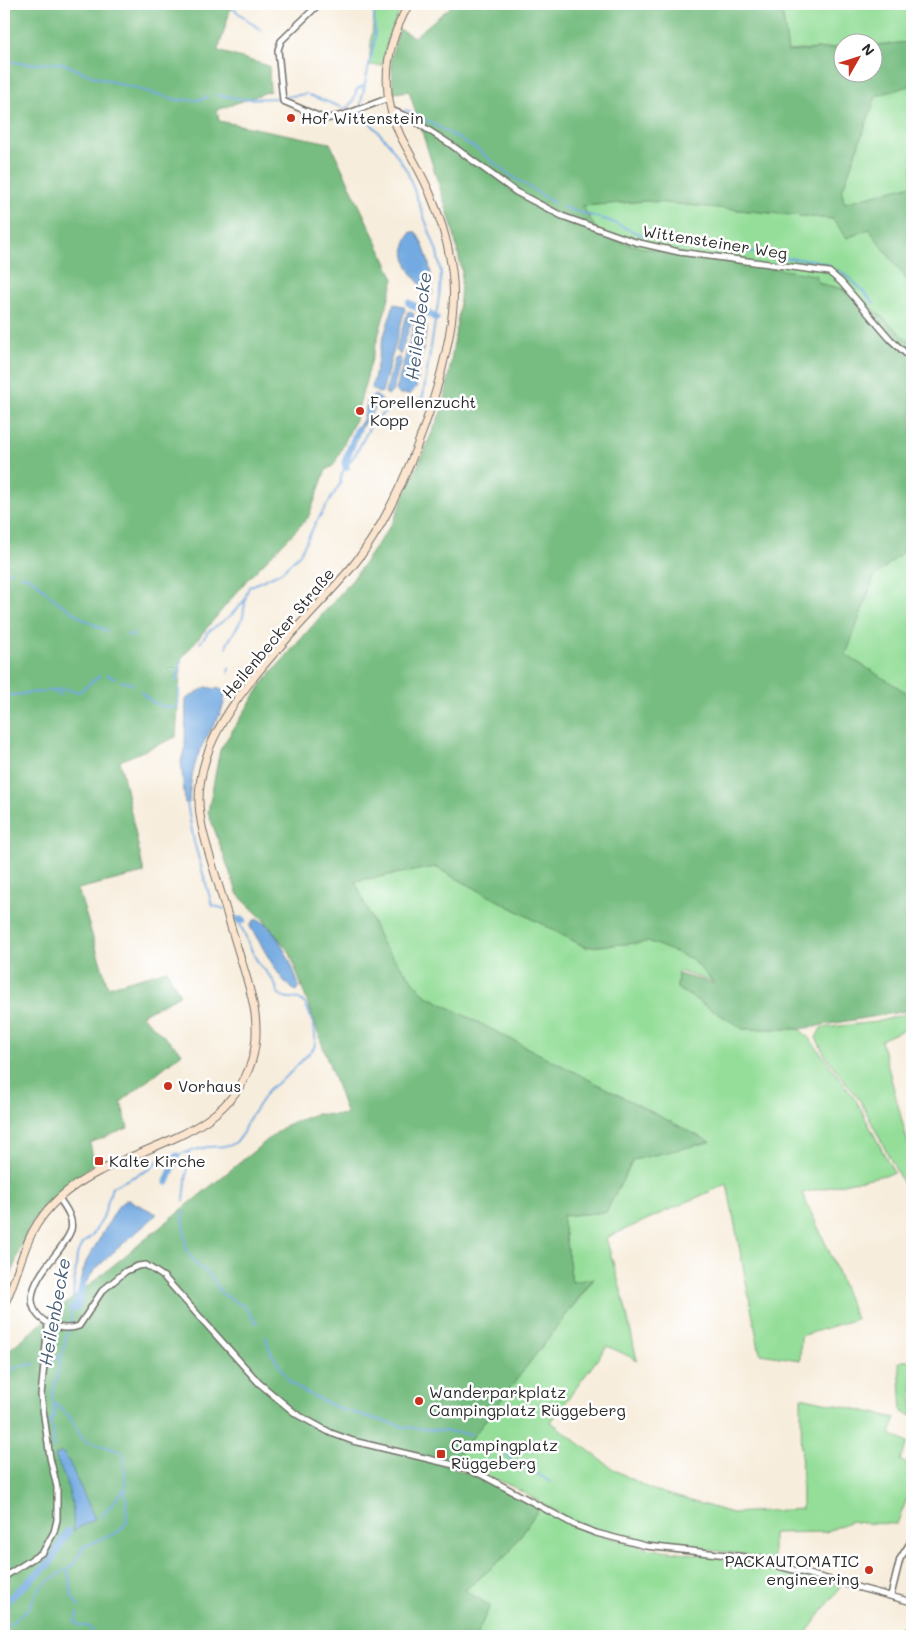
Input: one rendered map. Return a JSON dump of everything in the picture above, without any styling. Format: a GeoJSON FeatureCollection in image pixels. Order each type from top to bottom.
{"type":"FeatureCollection","features":[{"type":"Feature","properties":{"kind":"main road","name":"Heilenbecker Straße"},"geometry":{"type":"LineString","coordinates":[[4,1305],[32,1230],[59,1198],[83,1179],[199,1125],[223,1106],[242,1084],[254,1049],[257,1024],[251,992],[204,834],[199,803],[204,768],[211,744],[246,688],[354,565],[372,537],[392,501],[431,409],[443,366],[454,290],[450,255],[432,197],[398,131],[388,98],[386,64],[389,49],[396,25],[408,4]]}},
{"type":"Feature","properties":{"kind":"street"},"geometry":{"type":"LineString","coordinates":[[320,4],[281,41],[278,50],[283,101],[325,119],[357,110],[388,98]]}},
{"type":"Feature","properties":{"kind":"street","name":"Wittensteiner Weg"},"geometry":{"type":"LineString","coordinates":[[391,110],[408,117],[450,144],[516,192],[562,216],[635,242],[679,252],[829,272],[841,282],[891,340],[912,358]]}},
{"type":"Feature","properties":{"kind":"street"},"geometry":{"type":"LineString","coordinates":[[59,1198],[70,1215],[71,1228],[45,1267],[32,1293],[32,1301],[36,1312],[48,1325],[60,1329],[74,1328],[82,1324],[94,1302],[114,1279],[138,1266],[146,1265],[164,1277],[264,1388],[296,1414],[331,1433],[353,1441],[454,1465],[482,1475],[575,1525],[596,1532],[646,1546],[746,1557],[912,1602]]}},
{"type":"Feature","properties":{"kind":"street"},"geometry":{"type":"LineString","coordinates":[[4,1577],[43,1552],[54,1532],[57,1520],[57,1487],[50,1458],[41,1395],[48,1325]]}},
{"type":"Feature","properties":{"kind":"street"},"geometry":{"type":"LineString","coordinates":[[890,1595],[900,1558],[912,1540]]}},
{"type":"Feature","properties":{"kind":"street"},"geometry":{"type":"LineString","coordinates":[[902,1636],[912,1629]]}},
{"type":"Feature","properties":{"kind":"green space"},"geometry":{"type":"Polygon","coordinates":[[[4,4],[232,4],[218,51],[269,66],[270,91],[217,110],[219,121],[330,143],[394,279],[355,420],[334,465],[326,470],[308,518],[246,581],[181,659],[176,737],[120,761],[144,873],[78,889],[108,987],[167,970],[180,995],[141,1015],[182,1053],[121,1102],[128,1128],[90,1143],[94,1163],[69,1183],[39,1213],[20,1249],[4,1297],[4,4]]]}},
{"type":"Feature","properties":{"kind":"green space"},"geometry":{"type":"Polygon","coordinates":[[[375,4],[403,4],[388,37],[382,65],[369,65],[375,4]]]}},
{"type":"Feature","properties":{"kind":"green space"},"geometry":{"type":"Polygon","coordinates":[[[454,4],[781,4],[788,52],[834,48],[834,82],[884,82],[884,44],[912,42],[912,85],[876,96],[842,191],[844,203],[912,185],[912,287],[869,229],[847,238],[833,219],[646,201],[582,206],[601,236],[643,248],[815,275],[820,284],[853,291],[912,344],[912,544],[874,577],[846,655],[912,696],[912,1010],[800,1029],[743,1029],[677,988],[678,974],[715,984],[692,959],[650,942],[585,947],[435,867],[355,881],[382,944],[425,995],[710,1142],[633,1160],[606,1212],[562,1216],[572,1282],[594,1278],[450,1467],[480,1478],[539,1508],[508,1554],[465,1590],[490,1606],[476,1636],[4,1636],[4,1354],[286,1125],[315,1114],[347,1115],[290,953],[264,920],[238,895],[208,812],[220,750],[262,684],[353,579],[393,522],[444,405],[459,311],[462,271],[452,226],[409,91],[394,93],[391,59],[399,29],[414,37],[454,4]]]}},
{"type":"Feature","properties":{"kind":"green space"},"geometry":{"type":"Polygon","coordinates":[[[781,4],[912,4],[912,42],[884,44],[884,32],[834,32],[834,48],[788,51],[781,4]]]}},
{"type":"Feature","properties":{"kind":"green space"},"geometry":{"type":"Polygon","coordinates":[[[912,85],[912,185],[844,203],[842,191],[876,96],[912,85]]]}},
{"type":"Feature","properties":{"kind":"green space"},"geometry":{"type":"Polygon","coordinates":[[[646,201],[833,219],[847,238],[869,229],[912,287],[912,344],[853,291],[705,258],[643,248],[600,236],[582,206],[646,201]]]}},
{"type":"Feature","properties":{"kind":"green space"},"geometry":{"type":"Polygon","coordinates":[[[912,544],[912,696],[845,655],[874,577],[912,544]]]}},
{"type":"Feature","properties":{"kind":"green space"},"geometry":{"type":"Polygon","coordinates":[[[435,867],[585,947],[650,942],[692,958],[713,982],[678,971],[677,988],[743,1029],[800,1029],[814,1044],[857,1102],[894,1173],[802,1193],[829,1251],[856,1319],[801,1336],[800,1360],[760,1354],[727,1184],[606,1238],[623,1297],[637,1360],[607,1346],[551,1422],[613,1469],[650,1489],[732,1513],[802,1509],[801,1397],[896,1418],[890,1434],[908,1443],[900,1460],[912,1467],[912,1486],[897,1524],[851,1521],[826,1532],[773,1533],[773,1561],[744,1554],[650,1544],[576,1523],[512,1486],[453,1462],[594,1279],[572,1282],[562,1216],[606,1212],[633,1160],[709,1142],[425,995],[382,944],[355,881],[435,867]]]}},
{"type":"Feature","properties":{"kind":"green space"},"geometry":{"type":"Polygon","coordinates":[[[912,1012],[912,1026],[881,1040],[912,1159],[912,1201],[861,1102],[826,1057],[816,1038],[821,1028],[877,1022],[912,1012]]]}},
{"type":"Feature","properties":{"kind":"green space"},"geometry":{"type":"Polygon","coordinates":[[[912,1359],[912,1416],[902,1412],[899,1362],[912,1359]]]}},
{"type":"Feature","properties":{"kind":"green space"},"geometry":{"type":"Polygon","coordinates":[[[539,1508],[574,1527],[645,1548],[739,1559],[841,1586],[804,1636],[638,1636],[634,1632],[604,1638],[574,1634],[567,1636],[476,1636],[490,1606],[464,1591],[508,1554],[539,1508]]]}},
{"type":"Feature","properties":{"kind":"water"},"geometry":{"type":"Polygon","coordinates":[[[411,232],[416,232],[426,254],[432,295],[418,282],[405,258],[404,249],[411,232]]]}},
{"type":"Feature","properties":{"kind":"water"},"geometry":{"type":"Polygon","coordinates":[[[394,304],[403,306],[405,309],[382,392],[378,393],[372,388],[382,342],[394,304]]]}},
{"type":"Feature","properties":{"kind":"water"},"geometry":{"type":"Polygon","coordinates":[[[408,311],[414,314],[400,355],[396,349],[408,311]]]}},
{"type":"Feature","properties":{"kind":"water"},"geometry":{"type":"Polygon","coordinates":[[[416,318],[422,320],[427,326],[416,388],[410,394],[399,394],[396,390],[416,318]]]}},
{"type":"Feature","properties":{"kind":"water"},"geometry":{"type":"Polygon","coordinates":[[[399,357],[401,360],[392,392],[389,395],[385,393],[395,359],[399,357]]]}},
{"type":"Feature","properties":{"kind":"water"},"geometry":{"type":"Polygon","coordinates":[[[375,395],[382,400],[359,430],[357,429],[363,420],[368,398],[375,395]]]}},
{"type":"Feature","properties":{"kind":"water"},"geometry":{"type":"Polygon","coordinates":[[[206,687],[218,688],[225,692],[225,699],[221,711],[198,756],[192,779],[189,803],[185,803],[181,761],[185,748],[186,699],[206,687]]]}},
{"type":"Feature","properties":{"kind":"water"},"geometry":{"type":"Polygon","coordinates":[[[254,920],[260,920],[267,925],[279,941],[289,960],[299,987],[297,991],[291,988],[279,974],[251,929],[250,925],[254,920]]]}},
{"type":"Feature","properties":{"kind":"water"},"geometry":{"type":"Polygon","coordinates":[[[127,1199],[157,1214],[108,1257],[86,1283],[80,1281],[86,1262],[119,1205],[127,1199]]]}},
{"type":"Feature","properties":{"kind":"water"},"geometry":{"type":"Polygon","coordinates":[[[63,1453],[68,1460],[95,1519],[73,1531],[73,1511],[69,1492],[55,1456],[63,1453]]]}},
{"type":"Feature","properties":{"kind":"waterway"},"geometry":{"type":"LineString","coordinates":[[227,4],[262,31]]}},
{"type":"Feature","properties":{"kind":"waterway","name":"Heilenbecke"},"geometry":{"type":"LineString","coordinates":[[227,648],[227,644],[243,617],[249,587],[281,572],[300,554],[315,524],[340,484],[342,473],[356,453],[372,423],[390,407],[414,405],[423,396],[440,291],[441,273],[437,252],[407,171],[390,145],[362,112],[361,102],[375,38],[374,13],[378,4]]}},
{"type":"Feature","properties":{"kind":"waterway"},"geometry":{"type":"LineString","coordinates":[[4,61],[28,64],[62,63],[92,76],[177,100],[199,100],[207,97]]}},
{"type":"Feature","properties":{"kind":"waterway"},"geometry":{"type":"LineString","coordinates":[[309,95],[346,109],[353,101],[357,89],[363,86]]}},
{"type":"Feature","properties":{"kind":"waterway"},"geometry":{"type":"LineString","coordinates":[[285,97],[306,94]]}},
{"type":"Feature","properties":{"kind":"waterway"},"geometry":{"type":"LineString","coordinates":[[218,95],[241,99],[280,98]]}},
{"type":"Feature","properties":{"kind":"waterway"},"geometry":{"type":"LineString","coordinates":[[405,110],[419,116]]}},
{"type":"Feature","properties":{"kind":"waterway"},"geometry":{"type":"LineString","coordinates":[[424,119],[477,149],[510,175],[554,203]]}},
{"type":"Feature","properties":{"kind":"waterway"},"geometry":{"type":"LineString","coordinates":[[562,207],[610,221],[639,234],[677,243],[708,244],[782,258],[813,260],[829,265]]}},
{"type":"Feature","properties":{"kind":"waterway"},"geometry":{"type":"LineString","coordinates":[[839,270],[874,303]]}},
{"type":"Feature","properties":{"kind":"waterway"},"geometry":{"type":"LineString","coordinates":[[409,303],[436,318]]}},
{"type":"Feature","properties":{"kind":"waterway"},"geometry":{"type":"LineString","coordinates":[[346,467],[345,462],[358,429]]}},
{"type":"Feature","properties":{"kind":"waterway"},"geometry":{"type":"LineString","coordinates":[[4,568],[11,573]]}},
{"type":"Feature","properties":{"kind":"waterway"},"geometry":{"type":"LineString","coordinates":[[21,576],[26,576],[36,582],[54,599],[83,619],[107,631]]}},
{"type":"Feature","properties":{"kind":"waterway"},"geometry":{"type":"LineString","coordinates":[[200,643],[208,632],[230,616],[245,600]]}},
{"type":"Feature","properties":{"kind":"waterway"},"geometry":{"type":"LineString","coordinates":[[127,635],[134,635]]}},
{"type":"Feature","properties":{"kind":"waterway"},"geometry":{"type":"LineString","coordinates":[[176,682],[181,661]]}},
{"type":"Feature","properties":{"kind":"waterway","name":"Heilenbecke"},"geometry":{"type":"LineString","coordinates":[[228,673],[229,668]]}},
{"type":"Feature","properties":{"kind":"waterway"},"geometry":{"type":"LineString","coordinates":[[107,675],[114,678]]}},
{"type":"Feature","properties":{"kind":"waterway"},"geometry":{"type":"LineString","coordinates":[[4,696],[64,689],[79,692],[99,676]]}},
{"type":"Feature","properties":{"kind":"waterway"},"geometry":{"type":"LineString","coordinates":[[121,681],[133,684]]}},
{"type":"Feature","properties":{"kind":"waterway"},"geometry":{"type":"LineString","coordinates":[[141,692],[158,704],[178,707],[179,688]]}},
{"type":"Feature","properties":{"kind":"waterway"},"geometry":{"type":"LineString","coordinates":[[53,691],[62,695]]}},
{"type":"Feature","properties":{"kind":"waterway","name":"Heilenbecke"},"geometry":{"type":"LineString","coordinates":[[187,803],[194,842],[212,905],[224,909]]}},
{"type":"Feature","properties":{"kind":"waterway","name":"Heilenbecke"},"geometry":{"type":"LineString","coordinates":[[4,1634],[8,1626],[29,1608],[40,1587],[73,1565],[83,1547],[118,1532],[127,1522],[124,1456],[120,1451],[87,1442],[82,1438],[70,1417],[54,1403],[52,1396],[71,1318],[77,1255],[82,1244],[92,1236],[103,1218],[112,1187],[150,1169],[160,1159],[207,1147],[229,1146],[236,1142],[241,1137],[247,1122],[269,1089],[287,1076],[314,1048],[314,1025],[305,1004],[299,999],[284,997],[278,993],[272,979],[255,957],[232,909],[229,909]]}},
{"type":"Feature","properties":{"kind":"waterway","name":"Heilenbecke"},"geometry":{"type":"LineString","coordinates":[[238,920],[243,920]]}},
{"type":"Feature","properties":{"kind":"waterway"},"geometry":{"type":"LineString","coordinates":[[184,1201],[189,1151]]}},
{"type":"Feature","properties":{"kind":"waterway"},"geometry":{"type":"LineString","coordinates":[[167,1182],[177,1156]]}},
{"type":"Feature","properties":{"kind":"waterway"},"geometry":{"type":"LineString","coordinates":[[183,1212],[186,1250],[197,1265],[210,1275],[222,1294],[245,1307],[257,1323]]}},
{"type":"Feature","properties":{"kind":"waterway"},"geometry":{"type":"LineString","coordinates":[[72,1309],[77,1307],[83,1282]]}},
{"type":"Feature","properties":{"kind":"waterway"},"geometry":{"type":"LineString","coordinates":[[266,1337],[270,1351],[290,1382],[303,1391],[340,1409],[405,1427],[471,1434]]}},
{"type":"Feature","properties":{"kind":"waterway"},"geometry":{"type":"LineString","coordinates":[[49,1363],[61,1355]]}},
{"type":"Feature","properties":{"kind":"waterway"},"geometry":{"type":"LineString","coordinates":[[4,1376],[19,1366],[35,1364]]}},
{"type":"Feature","properties":{"kind":"waterway"},"geometry":{"type":"LineString","coordinates":[[53,1448],[54,1431],[49,1423],[54,1416],[54,1404]]}},
{"type":"Feature","properties":{"kind":"waterway"},"geometry":{"type":"LineString","coordinates":[[491,1447],[551,1482]]}},
{"type":"Feature","properties":{"kind":"waterway"},"geometry":{"type":"LineString","coordinates":[[101,1517],[125,1488]]}},
{"type":"Feature","properties":{"kind":"waterway"},"geometry":{"type":"LineString","coordinates":[[4,1603],[50,1563],[68,1531]]}},
{"type":"Feature","properties":{"kind":"waterway"},"geometry":{"type":"LineString","coordinates":[[68,1568],[72,1596],[79,1607]]}},
{"type":"Feature","properties":{"kind":"waterway"},"geometry":{"type":"LineString","coordinates":[[78,1613],[75,1621],[78,1625],[87,1626],[99,1636]]}},
{"type":"Feature","properties":{"kind":"place","name":"Hof Wittenstein"},"geometry":{"type":"Point","coordinates":[291,118]}},
{"type":"Feature","properties":{"kind":"place","name":"Forellenzucht Kopp"},"geometry":{"type":"Point","coordinates":[360,411]}},
{"type":"Feature","properties":{"kind":"place","name":"Vorhaus"},"geometry":{"type":"Point","coordinates":[168,1086]}},
{"type":"Feature","properties":{"kind":"place","name":"Kalte Kirche"},"geometry":{"type":"Point","coordinates":[99,1161]}},
{"type":"Feature","properties":{"kind":"place","name":"Wanderparkplatz Campingplatz Rüggeberg"},"geometry":{"type":"Point","coordinates":[419,1401]}},
{"type":"Feature","properties":{"kind":"place","name":"Campingplatz Rüggeberg"},"geometry":{"type":"Point","coordinates":[441,1454]}},
{"type":"Feature","properties":{"kind":"place","name":"PACKAUTOMATIC engineering"},"geometry":{"type":"Point","coordinates":[869,1570]}}]}
